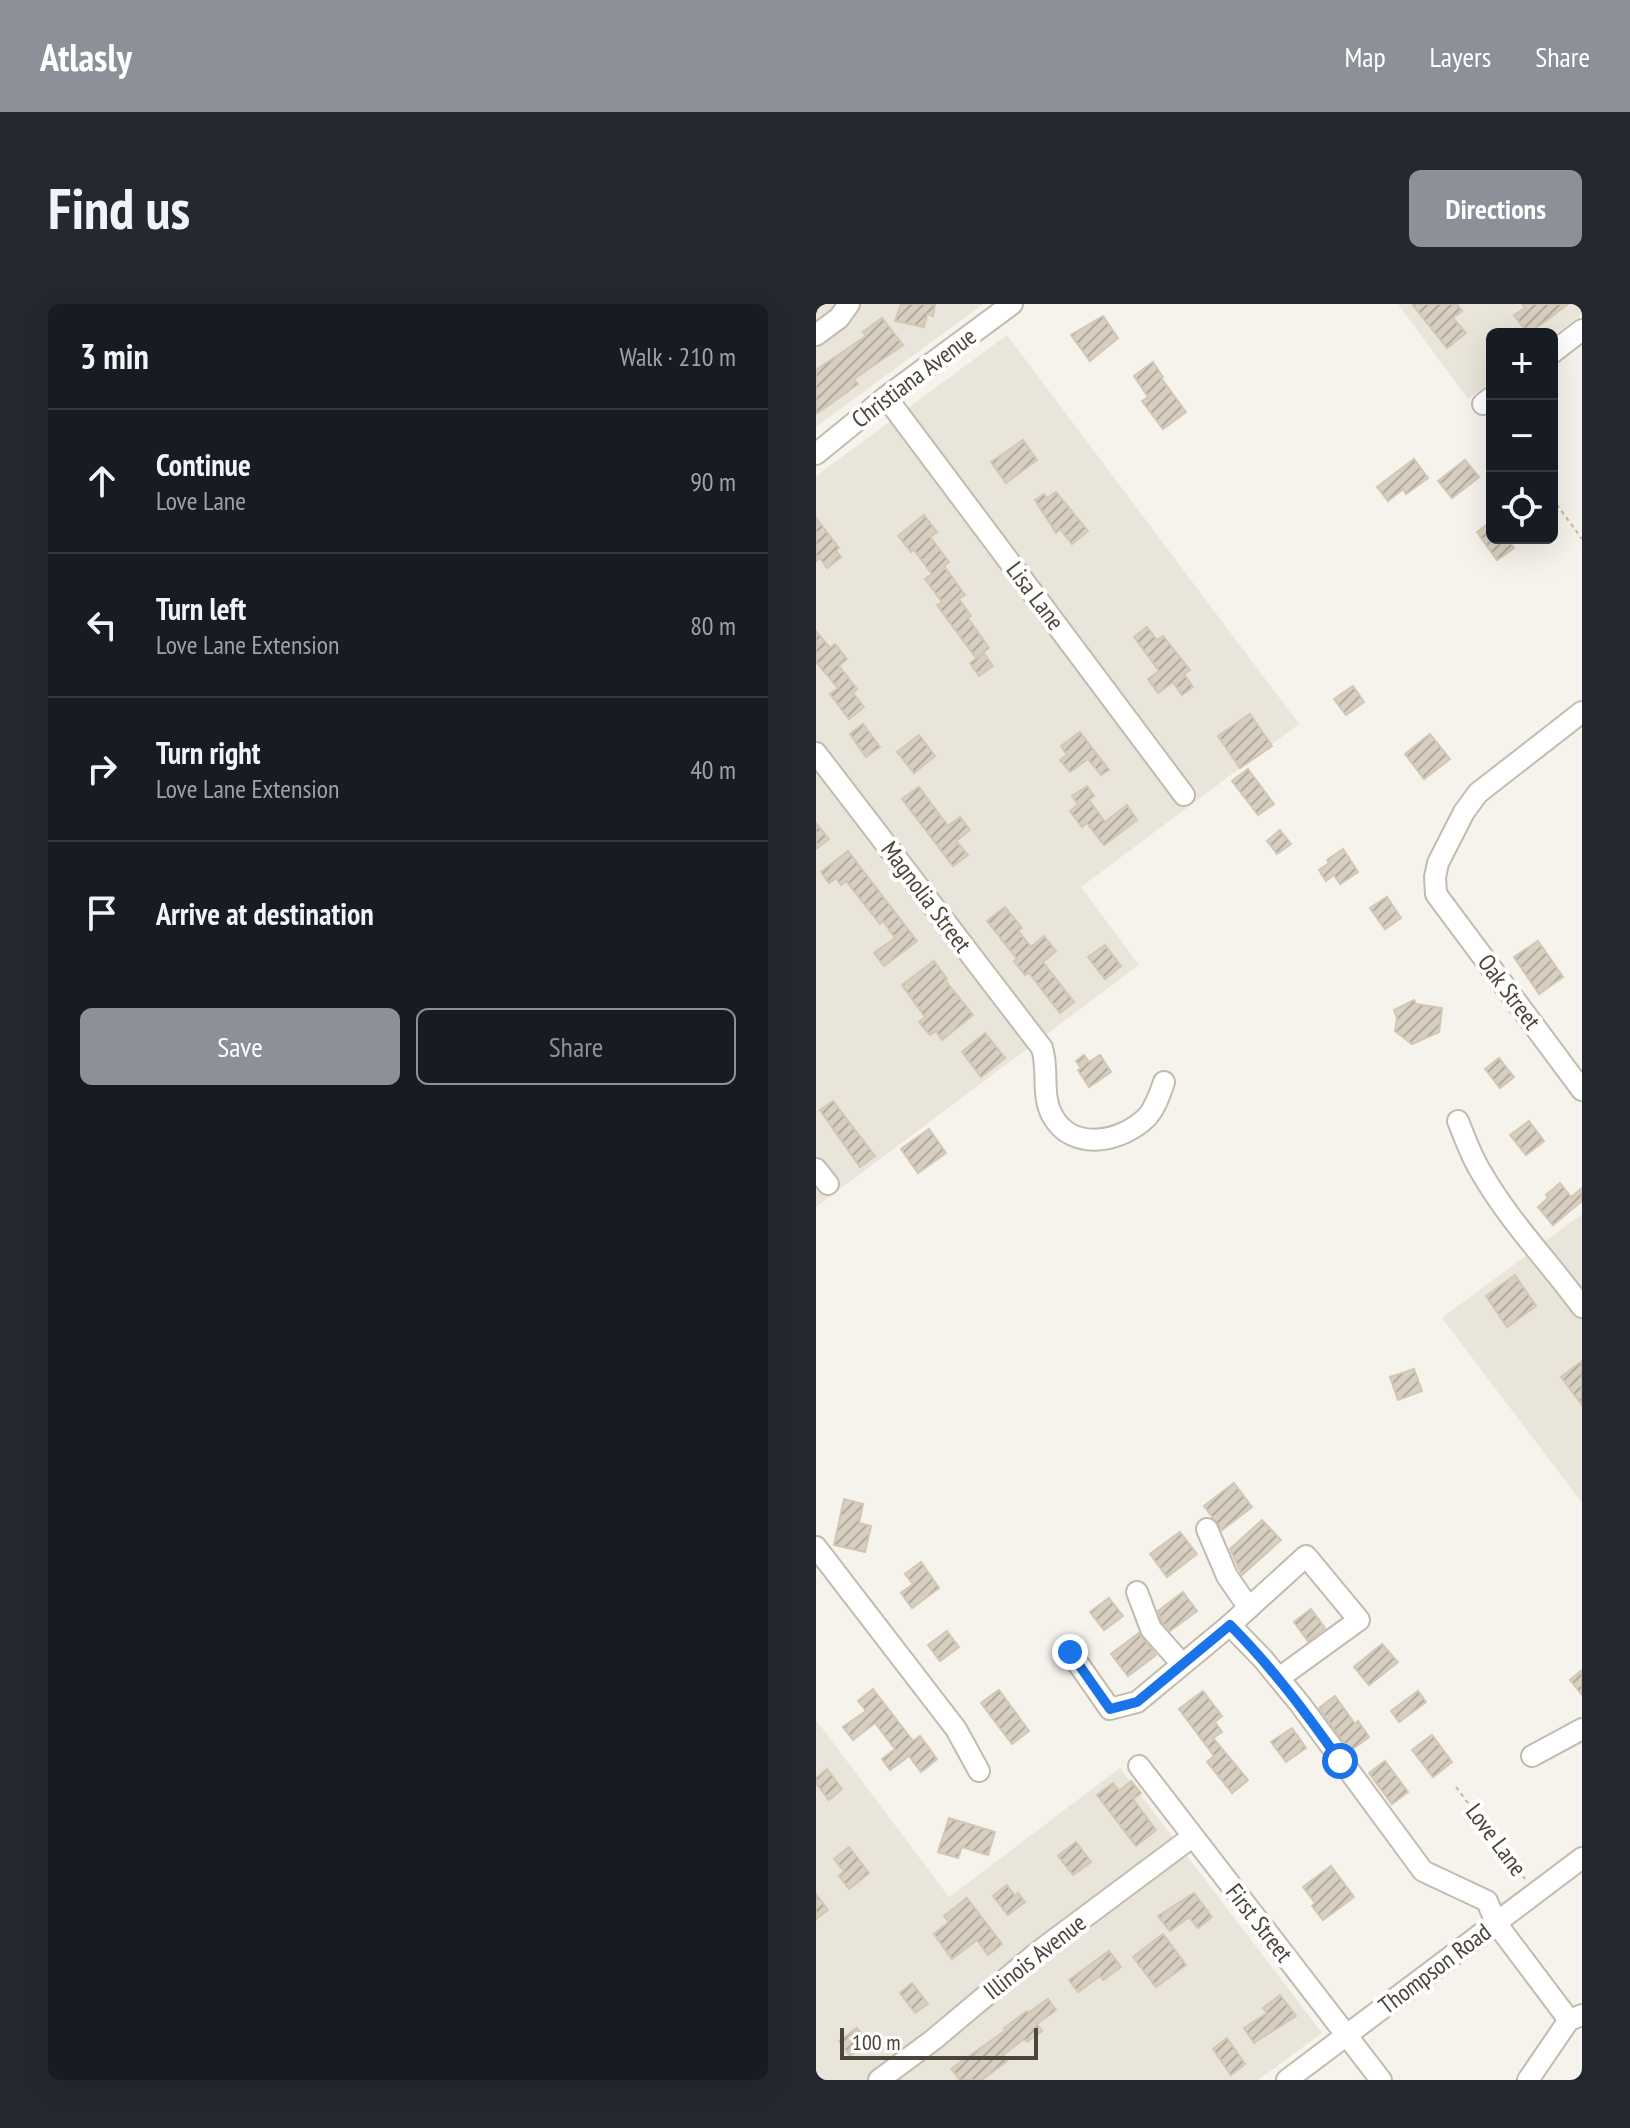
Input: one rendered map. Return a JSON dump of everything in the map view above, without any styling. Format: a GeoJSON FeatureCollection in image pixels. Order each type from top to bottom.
{"type":"FeatureCollection","features":[{"type":"Feature","properties":{"kind":"street"},"geometry":{"type":"LineString","coordinates":[[816,335],[839,318],[849,304]]}},
{"type":"Feature","properties":{"kind":"street","name":"Christiana Avenue"},"geometry":{"type":"LineString","coordinates":[[816,454],[990,311],[1012,304]]}},
{"type":"Feature","properties":{"kind":"street"},"geometry":{"type":"LineString","coordinates":[[1558,348],[1582,330]]}},
{"type":"Feature","properties":{"kind":"street","name":"Lisa Lane"},"geometry":{"type":"LineString","coordinates":[[886,397],[1184,795]]}},
{"type":"Feature","properties":{"kind":"street","name":"Oak Street"},"geometry":{"type":"LineString","coordinates":[[1582,712],[1478,793],[1464,812],[1438,863],[1435,877],[1436,894],[1582,1090]]}},
{"type":"Feature","properties":{"kind":"street","name":"Magnolia Street"},"geometry":{"type":"LineString","coordinates":[[816,753],[1045,1056],[1049,1109],[1064,1130],[1084,1140],[1107,1138],[1133,1129],[1154,1108],[1164,1082]]}},
{"type":"Feature","properties":{"kind":"street"},"geometry":{"type":"LineString","coordinates":[[1458,1121],[1481,1173],[1582,1307]]}},
{"type":"Feature","properties":{"kind":"street"},"geometry":{"type":"LineString","coordinates":[[1207,1529],[1227,1576],[1249,1608]]}},
{"type":"Feature","properties":{"kind":"street"},"geometry":{"type":"LineString","coordinates":[[816,1547],[956,1729],[979,1771]]}},
{"type":"Feature","properties":{"kind":"street"},"geometry":{"type":"LineString","coordinates":[[1070,1652],[1110,1709],[1137,1702],[1230,1625],[1306,1556],[1359,1620],[1279,1678]]}},
{"type":"Feature","properties":{"kind":"street"},"geometry":{"type":"LineString","coordinates":[[1137,1592],[1151,1629],[1182,1664]]}},
{"type":"Feature","properties":{"kind":"street","name":"Love Lane"},"geometry":{"type":"LineString","coordinates":[[1230,1625],[1279,1678],[1423,1871],[1487,1901],[1496,1923],[1575,2017]]}},
{"type":"Feature","properties":{"kind":"street"},"geometry":{"type":"LineString","coordinates":[[1532,1756],[1582,1729]]}},
{"type":"Feature","properties":{"kind":"street","name":"First Street"},"geometry":{"type":"LineString","coordinates":[[1139,1766],[1381,2080]]}},
{"type":"Feature","properties":{"kind":"street","name":"Illinois Avenue"},"geometry":{"type":"LineString","coordinates":[[879,2080],[933,2040],[1038,1952],[1192,1837]]}},
{"type":"Feature","properties":{"kind":"street","name":"Thompson Road"},"geometry":{"type":"LineString","coordinates":[[1287,2080],[1582,1858]]}},
{"type":"Feature","properties":{"kind":"street"},"geometry":{"type":"LineString","coordinates":[[1528,2080],[1575,2017]]}},
{"type":"Feature","properties":{"kind":"path"},"geometry":{"type":"LineString","coordinates":[[1558,506],[1582,539]]}},
{"type":"Feature","properties":{"kind":"path","name":"Love Lane"},"geometry":{"type":"LineString","coordinates":[[1456,1787],[1535,1893]]}},
{"type":"Feature","properties":{"kind":"shaded area"},"geometry":{"type":"Polygon","coordinates":[[[816,304],[983,304],[816,427],[816,304]]]}},
{"type":"Feature","properties":{"kind":"shaded area"},"geometry":{"type":"Polygon","coordinates":[[[1398,304],[1582,304],[1582,314],[1558,332],[1558,328],[1486,328],[1486,386],[1468,399],[1398,304]]]}},
{"type":"Feature","properties":{"kind":"shaded area"},"geometry":{"type":"Polygon","coordinates":[[[1007,335],[1299,724],[1081,887],[1139,965],[816,1207],[816,476],[1007,335]]]}},
{"type":"Feature","properties":{"kind":"shaded area"},"geometry":{"type":"Polygon","coordinates":[[[1582,1214],[1582,1503],[1442,1318],[1582,1214]]]}},
{"type":"Feature","properties":{"kind":"shaded area"},"geometry":{"type":"Polygon","coordinates":[[[816,1720],[949,1897],[1120,1768],[1322,2033],[1258,2080],[816,2080],[816,1720]]]}},
{"type":"Feature","properties":{"kind":"building"},"geometry":{"type":"Polygon","coordinates":[[[901,304],[935,304],[933,316],[927,314],[924,327],[895,321],[901,304]]]}},
{"type":"Feature","properties":{"kind":"building"},"geometry":{"type":"Polygon","coordinates":[[[1412,304],[1457,304],[1462,311],[1453,318],[1466,333],[1447,348],[1412,304]]]}},
{"type":"Feature","properties":{"kind":"building"},"geometry":{"type":"Polygon","coordinates":[[[1522,304],[1568,304],[1536,328],[1524,328],[1514,315],[1525,308],[1522,304]]]}},
{"type":"Feature","properties":{"kind":"building"},"geometry":{"type":"Polygon","coordinates":[[[1103,316],[1118,338],[1090,361],[1071,335],[1103,316]]]}},
{"type":"Feature","properties":{"kind":"building"},"geometry":{"type":"Polygon","coordinates":[[[882,318],[903,345],[854,379],[858,384],[816,414],[816,370],[866,336],[863,332],[882,318]]]}},
{"type":"Feature","properties":{"kind":"building"},"geometry":{"type":"Polygon","coordinates":[[[1153,362],[1186,412],[1163,429],[1142,401],[1148,397],[1134,376],[1153,362]]]}},
{"type":"Feature","properties":{"kind":"building"},"geometry":{"type":"Polygon","coordinates":[[[1023,440],[1037,460],[1006,483],[991,462],[1023,440]]]}},
{"type":"Feature","properties":{"kind":"building"},"geometry":{"type":"Polygon","coordinates":[[[1414,459],[1428,478],[1406,494],[1403,489],[1388,501],[1377,487],[1414,459]]]}},
{"type":"Feature","properties":{"kind":"building"},"geometry":{"type":"Polygon","coordinates":[[[1465,460],[1479,477],[1452,498],[1438,481],[1465,460]]]}},
{"type":"Feature","properties":{"kind":"building"},"geometry":{"type":"Polygon","coordinates":[[[1056,492],[1088,531],[1072,544],[1060,529],[1056,533],[1035,500],[1044,494],[1047,498],[1056,492]]]}},
{"type":"Feature","properties":{"kind":"building"},"geometry":{"type":"Polygon","coordinates":[[[924,515],[937,532],[930,537],[949,562],[944,566],[965,595],[959,599],[971,616],[968,618],[989,648],[976,658],[937,605],[942,602],[925,579],[932,574],[914,550],[911,552],[898,536],[924,515]]]}},
{"type":"Feature","properties":{"kind":"building"},"geometry":{"type":"Polygon","coordinates":[[[816,518],[839,548],[836,551],[841,557],[827,568],[820,558],[816,561],[816,518]]]}},
{"type":"Feature","properties":{"kind":"building"},"geometry":{"type":"Polygon","coordinates":[[[1486,525],[1486,544],[1511,544],[1514,548],[1497,560],[1477,532],[1486,525]]]}},
{"type":"Feature","properties":{"kind":"building"},"geometry":{"type":"Polygon","coordinates":[[[1147,627],[1157,640],[1163,636],[1190,670],[1184,674],[1193,687],[1182,695],[1173,682],[1158,693],[1148,679],[1159,671],[1134,637],[1147,627]]]}},
{"type":"Feature","properties":{"kind":"building"},"geometry":{"type":"Polygon","coordinates":[[[816,631],[830,648],[835,644],[847,659],[839,666],[857,689],[853,693],[864,707],[849,719],[830,694],[838,688],[816,662],[816,631]]]}},
{"type":"Feature","properties":{"kind":"building"},"geometry":{"type":"Polygon","coordinates":[[[984,653],[993,666],[979,676],[970,663],[984,653]]]}},
{"type":"Feature","properties":{"kind":"building"},"geometry":{"type":"Polygon","coordinates":[[[1353,686],[1364,702],[1346,715],[1334,699],[1353,686]]]}},
{"type":"Feature","properties":{"kind":"building"},"geometry":{"type":"Polygon","coordinates":[[[1250,714],[1272,746],[1240,768],[1218,736],[1250,714]]]}},
{"type":"Feature","properties":{"kind":"building"},"geometry":{"type":"Polygon","coordinates":[[[863,724],[880,747],[866,757],[850,734],[863,724]]]}},
{"type":"Feature","properties":{"kind":"building"},"geometry":{"type":"Polygon","coordinates":[[[1080,732],[1109,770],[1101,775],[1088,759],[1070,772],[1060,760],[1067,755],[1061,746],[1080,732]]]}},
{"type":"Feature","properties":{"kind":"building"},"geometry":{"type":"Polygon","coordinates":[[[1430,734],[1450,759],[1424,779],[1405,754],[1430,734]]]}},
{"type":"Feature","properties":{"kind":"building"},"geometry":{"type":"Polygon","coordinates":[[[919,735],[935,756],[914,773],[897,752],[919,735]]]}},
{"type":"Feature","properties":{"kind":"building"},"geometry":{"type":"Polygon","coordinates":[[[1248,769],[1274,804],[1258,815],[1232,781],[1248,769]]]}},
{"type":"Feature","properties":{"kind":"building"},"geometry":{"type":"Polygon","coordinates":[[[1087,786],[1094,796],[1089,800],[1105,822],[1127,805],[1137,820],[1104,845],[1087,823],[1082,827],[1070,811],[1078,805],[1072,796],[1087,786]]]}},
{"type":"Feature","properties":{"kind":"building"},"geometry":{"type":"Polygon","coordinates":[[[919,787],[948,826],[960,817],[970,830],[956,841],[968,855],[953,866],[902,799],[919,787]]]}},
{"type":"Feature","properties":{"kind":"building"},"geometry":{"type":"Polygon","coordinates":[[[816,823],[829,839],[816,849],[816,823]]]}},
{"type":"Feature","properties":{"kind":"building"},"geometry":{"type":"Polygon","coordinates":[[[1280,830],[1291,844],[1277,854],[1267,841],[1280,830]]]}},
{"type":"Feature","properties":{"kind":"building"},"geometry":{"type":"Polygon","coordinates":[[[1343,849],[1358,872],[1340,884],[1334,875],[1326,881],[1319,870],[1343,849]]]}},
{"type":"Feature","properties":{"kind":"building"},"geometry":{"type":"Polygon","coordinates":[[[848,851],[917,941],[884,966],[874,953],[895,938],[846,881],[841,885],[836,878],[829,883],[821,872],[848,851]]]}},
{"type":"Feature","properties":{"kind":"building"},"geometry":{"type":"Polygon","coordinates":[[[1387,897],[1401,918],[1385,929],[1370,908],[1387,897]]]}},
{"type":"Feature","properties":{"kind":"building"},"geometry":{"type":"Polygon","coordinates":[[[1005,907],[1022,928],[1018,931],[1031,947],[1044,936],[1056,951],[1043,962],[1074,1002],[1060,1013],[1029,973],[1025,975],[1014,961],[1017,959],[987,921],[1005,907]]]}},
{"type":"Feature","properties":{"kind":"building"},"geometry":{"type":"Polygon","coordinates":[[[1538,941],[1563,977],[1539,994],[1514,957],[1538,941]]]}},
{"type":"Feature","properties":{"kind":"building"},"geometry":{"type":"Polygon","coordinates":[[[1105,945],[1121,966],[1105,979],[1088,957],[1105,945]]]}},
{"type":"Feature","properties":{"kind":"building"},"geometry":{"type":"Polygon","coordinates":[[[934,961],[973,1015],[942,1040],[936,1031],[930,1035],[919,1022],[925,1017],[902,985],[934,961]]]}},
{"type":"Feature","properties":{"kind":"building"},"geometry":{"type":"Polygon","coordinates":[[[1414,1000],[1416,1004],[1442,1008],[1439,1032],[1412,1044],[1395,1031],[1397,1018],[1394,1010],[1414,1000]]]}},
{"type":"Feature","properties":{"kind":"building"},"geometry":{"type":"Polygon","coordinates":[[[985,1033],[1005,1058],[981,1077],[962,1052],[985,1033]]]}},
{"type":"Feature","properties":{"kind":"building"},"geometry":{"type":"Polygon","coordinates":[[[1084,1055],[1089,1062],[1100,1055],[1111,1072],[1089,1087],[1076,1061],[1084,1055]]]}},
{"type":"Feature","properties":{"kind":"building"},"geometry":{"type":"Polygon","coordinates":[[[1499,1058],[1514,1077],[1500,1088],[1485,1069],[1499,1058]]]}},
{"type":"Feature","properties":{"kind":"building"},"geometry":{"type":"Polygon","coordinates":[[[833,1101],[875,1156],[860,1167],[820,1110],[833,1101]]]}},
{"type":"Feature","properties":{"kind":"building"},"geometry":{"type":"Polygon","coordinates":[[[1529,1121],[1544,1141],[1526,1155],[1510,1135],[1529,1121]]]}},
{"type":"Feature","properties":{"kind":"building"},"geometry":{"type":"Polygon","coordinates":[[[929,1129],[946,1153],[918,1173],[901,1149],[929,1129]]]}},
{"type":"Feature","properties":{"kind":"building"},"geometry":{"type":"Polygon","coordinates":[[[1560,1183],[1571,1197],[1582,1188],[1582,1201],[1553,1225],[1538,1207],[1560,1183]]]}},
{"type":"Feature","properties":{"kind":"building"},"geometry":{"type":"Polygon","coordinates":[[[1515,1275],[1536,1306],[1507,1327],[1486,1296],[1515,1275]]]}},
{"type":"Feature","properties":{"kind":"building"},"geometry":{"type":"Polygon","coordinates":[[[1582,1361],[1582,1405],[1561,1377],[1582,1361]]]}},
{"type":"Feature","properties":{"kind":"building"},"geometry":{"type":"Polygon","coordinates":[[[1414,1369],[1422,1391],[1398,1400],[1390,1377],[1414,1369]]]}},
{"type":"Feature","properties":{"kind":"building"},"geometry":{"type":"Polygon","coordinates":[[[1234,1483],[1252,1507],[1222,1530],[1204,1506],[1234,1483]]]}},
{"type":"Feature","properties":{"kind":"building"},"geometry":{"type":"Polygon","coordinates":[[[844,1499],[863,1504],[859,1523],[871,1526],[865,1552],[834,1545],[844,1499]]]}},
{"type":"Feature","properties":{"kind":"building"},"geometry":{"type":"Polygon","coordinates":[[[1262,1520],[1281,1540],[1242,1575],[1230,1549],[1262,1520]]]}},
{"type":"Feature","properties":{"kind":"building"},"geometry":{"type":"Polygon","coordinates":[[[1180,1532],[1197,1554],[1167,1577],[1150,1554],[1180,1532]]]}},
{"type":"Feature","properties":{"kind":"building"},"geometry":{"type":"Polygon","coordinates":[[[921,1562],[939,1588],[912,1608],[901,1593],[913,1584],[905,1574],[921,1562]]]}},
{"type":"Feature","properties":{"kind":"building"},"geometry":{"type":"Polygon","coordinates":[[[1183,1592],[1197,1611],[1170,1631],[1158,1611],[1183,1592]]]}},
{"type":"Feature","properties":{"kind":"building"},"geometry":{"type":"Polygon","coordinates":[[[1109,1598],[1123,1616],[1104,1630],[1090,1612],[1109,1598]]]}},
{"type":"Feature","properties":{"kind":"building"},"geometry":{"type":"Polygon","coordinates":[[[1311,1609],[1325,1628],[1308,1641],[1294,1622],[1311,1609]]]}},
{"type":"Feature","properties":{"kind":"building"},"geometry":{"type":"Polygon","coordinates":[[[947,1631],[959,1647],[940,1661],[928,1645],[947,1631]]]}},
{"type":"Feature","properties":{"kind":"building"},"geometry":{"type":"Polygon","coordinates":[[[1139,1633],[1156,1655],[1128,1676],[1111,1654],[1139,1633]]]}},
{"type":"Feature","properties":{"kind":"building"},"geometry":{"type":"Polygon","coordinates":[[[1382,1644],[1398,1662],[1369,1685],[1354,1667],[1382,1644]]]}},
{"type":"Feature","properties":{"kind":"building"},"geometry":{"type":"Polygon","coordinates":[[[1582,1670],[1582,1695],[1570,1680],[1582,1670]]]}},
{"type":"Feature","properties":{"kind":"building"},"geometry":{"type":"Polygon","coordinates":[[[873,1689],[913,1741],[920,1736],[937,1759],[921,1772],[909,1756],[890,1770],[882,1759],[895,1749],[875,1723],[853,1740],[843,1727],[866,1711],[858,1701],[873,1689]]]}},
{"type":"Feature","properties":{"kind":"building"},"geometry":{"type":"Polygon","coordinates":[[[999,1690],[1029,1731],[1012,1744],[981,1703],[999,1690]]]}},
{"type":"Feature","properties":{"kind":"building"},"geometry":{"type":"Polygon","coordinates":[[[1203,1691],[1222,1716],[1215,1722],[1222,1732],[1213,1738],[1248,1780],[1232,1793],[1207,1762],[1214,1756],[1179,1709],[1203,1691]]]}},
{"type":"Feature","properties":{"kind":"building"},"geometry":{"type":"Polygon","coordinates":[[[1418,1691],[1426,1702],[1399,1722],[1391,1711],[1418,1691]]]}},
{"type":"Feature","properties":{"kind":"building"},"geometry":{"type":"Polygon","coordinates":[[[1335,1696],[1355,1724],[1358,1721],[1369,1737],[1350,1751],[1319,1708],[1335,1696]]]}},
{"type":"Feature","properties":{"kind":"building"},"geometry":{"type":"Polygon","coordinates":[[[1292,1728],[1306,1748],[1286,1762],[1271,1742],[1292,1728]]]}},
{"type":"Feature","properties":{"kind":"building"},"geometry":{"type":"Polygon","coordinates":[[[1432,1735],[1452,1762],[1433,1777],[1412,1750],[1432,1735]]]}},
{"type":"Feature","properties":{"kind":"building"},"geometry":{"type":"Polygon","coordinates":[[[1385,1761],[1408,1792],[1392,1804],[1369,1773],[1385,1761]]]}},
{"type":"Feature","properties":{"kind":"building"},"geometry":{"type":"Polygon","coordinates":[[[827,1769],[842,1789],[829,1800],[816,1783],[816,1778],[827,1769]]]}},
{"type":"Feature","properties":{"kind":"building"},"geometry":{"type":"Polygon","coordinates":[[[1131,1781],[1141,1793],[1133,1799],[1156,1830],[1136,1846],[1097,1795],[1113,1783],[1119,1791],[1131,1781]]]}},
{"type":"Feature","properties":{"kind":"building"},"geometry":{"type":"Polygon","coordinates":[[[949,1818],[995,1832],[988,1855],[962,1847],[958,1858],[938,1852],[949,1818]]]}},
{"type":"Feature","properties":{"kind":"building"},"geometry":{"type":"Polygon","coordinates":[[[1076,1842],[1091,1862],[1073,1875],[1058,1856],[1076,1842]]]}},
{"type":"Feature","properties":{"kind":"building"},"geometry":{"type":"Polygon","coordinates":[[[849,1847],[869,1873],[849,1889],[839,1876],[844,1871],[834,1859],[849,1847]]]}},
{"type":"Feature","properties":{"kind":"building"},"geometry":{"type":"Polygon","coordinates":[[[1331,1866],[1354,1897],[1323,1920],[1303,1887],[1331,1866]]]}},
{"type":"Feature","properties":{"kind":"building"},"geometry":{"type":"Polygon","coordinates":[[[1007,1885],[1015,1896],[1018,1893],[1025,1902],[1008,1915],[993,1896],[1007,1885]]]}},
{"type":"Feature","properties":{"kind":"building"},"geometry":{"type":"Polygon","coordinates":[[[1194,1893],[1212,1917],[1198,1928],[1189,1917],[1170,1931],[1158,1916],[1194,1893]]]}},
{"type":"Feature","properties":{"kind":"building"},"geometry":{"type":"Polygon","coordinates":[[[816,1894],[828,1910],[816,1919],[816,1894]]]}},
{"type":"Feature","properties":{"kind":"building"},"geometry":{"type":"Polygon","coordinates":[[[967,1898],[1002,1944],[988,1955],[977,1940],[952,1959],[934,1934],[949,1922],[944,1916],[967,1898]]]}},
{"type":"Feature","properties":{"kind":"building"},"geometry":{"type":"Polygon","coordinates":[[[1163,1934],[1186,1965],[1156,1987],[1133,1957],[1163,1934]]]}},
{"type":"Feature","properties":{"kind":"building"},"geometry":{"type":"Polygon","coordinates":[[[1109,1951],[1121,1967],[1103,1980],[1100,1976],[1078,1992],[1069,1980],[1109,1951]]]}},
{"type":"Feature","properties":{"kind":"building"},"geometry":{"type":"Polygon","coordinates":[[[912,1983],[928,2004],[915,2013],[900,1993],[912,1983]]]}},
{"type":"Feature","properties":{"kind":"building"},"geometry":{"type":"Polygon","coordinates":[[[1280,1995],[1296,2016],[1254,2043],[1244,2028],[1267,2013],[1263,2008],[1280,1995]]]}},
{"type":"Feature","properties":{"kind":"building"},"geometry":{"type":"Polygon","coordinates":[[[1048,1999],[1056,2010],[1037,2024],[1042,2031],[1027,2042],[1024,2039],[1003,2055],[1007,2061],[982,2080],[960,2080],[951,2069],[1027,2011],[1048,1999]]]}},
{"type":"Feature","properties":{"kind":"building"},"geometry":{"type":"Polygon","coordinates":[[[857,2028],[868,2043],[850,2056],[839,2041],[857,2028]]]}},
{"type":"Feature","properties":{"kind":"building"},"geometry":{"type":"Polygon","coordinates":[[[1227,2038],[1245,2064],[1231,2075],[1213,2049],[1227,2038]]]}},
{"type":"Feature","properties":{"kind":"route"},"geometry":{"type":"LineString","coordinates":[[1070,1652],[1110,1709],[1137,1702],[1230,1625],[1300,1704],[1340,1761]]}}]}
